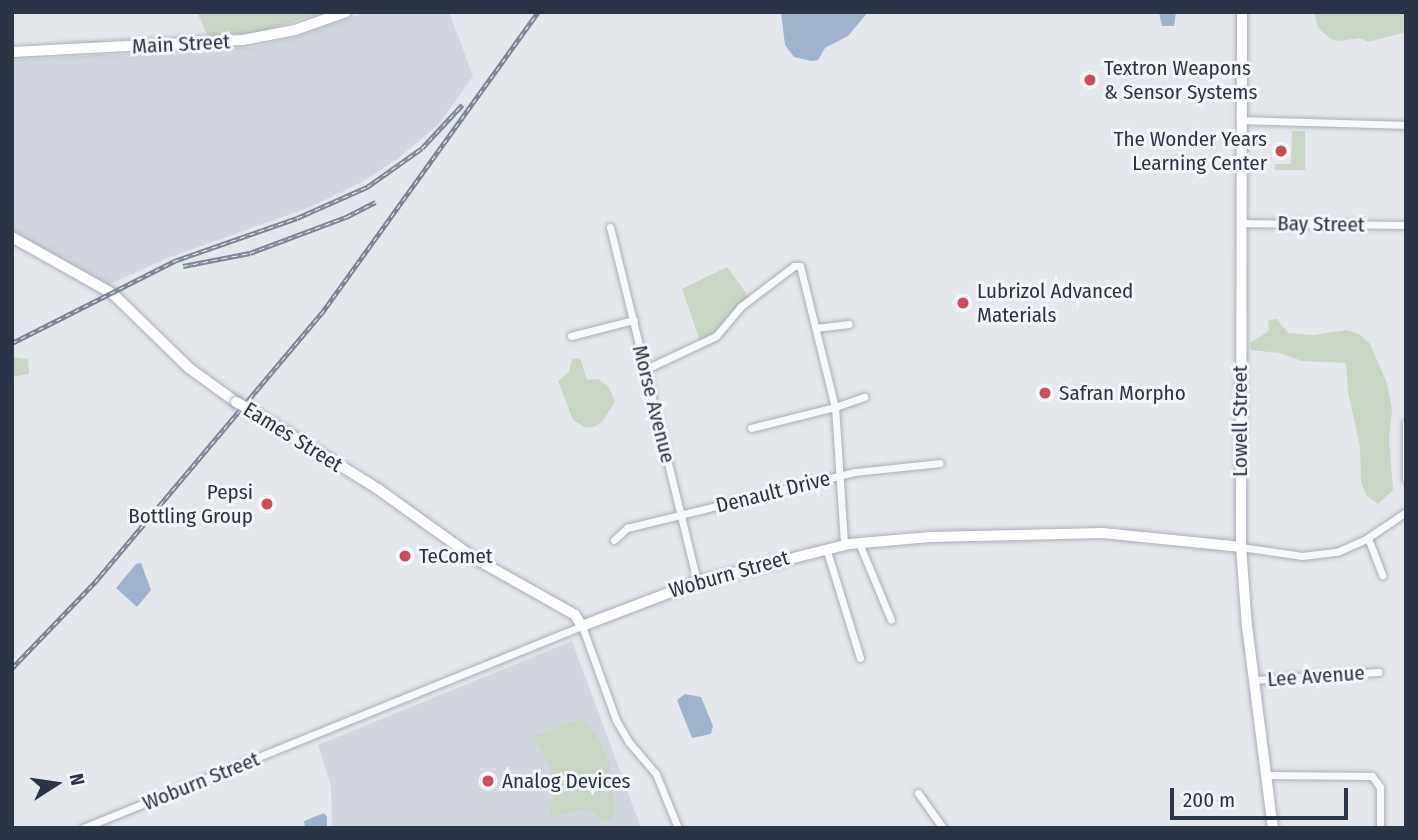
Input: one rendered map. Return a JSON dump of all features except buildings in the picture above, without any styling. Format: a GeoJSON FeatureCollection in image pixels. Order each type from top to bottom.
{"type":"FeatureCollection","features":[{"type":"Feature","properties":{"kind":"main road","name":"Main Street"},"geometry":{"type":"LineString","coordinates":[[12,52],[252,39],[295,30],[346,12]]}},
{"type":"Feature","properties":{"kind":"main road","name":"Lowell Street"},"geometry":{"type":"LineString","coordinates":[[1242,12],[1241,547],[1254,680],[1273,828]]}},
{"type":"Feature","properties":{"kind":"main road","name":"Eames Street"},"geometry":{"type":"LineString","coordinates":[[12,237],[112,293],[189,368],[236,401],[377,489],[474,558],[575,615],[582,626]]}},
{"type":"Feature","properties":{"kind":"main road","name":"Woburn Street"},"geometry":{"type":"LineString","coordinates":[[582,626],[696,582],[825,548],[859,542],[931,537],[1103,533],[1241,547]]}},
{"type":"Feature","properties":{"kind":"street"},"geometry":{"type":"LineString","coordinates":[[1241,120],[1406,125]]}},
{"type":"Feature","properties":{"kind":"street","name":"Bay Street"},"geometry":{"type":"LineString","coordinates":[[1240,223],[1402,225]]}},
{"type":"Feature","properties":{"kind":"street","name":"Morse Avenue"},"geometry":{"type":"LineString","coordinates":[[610,227],[696,582]]}},
{"type":"Feature","properties":{"kind":"street"},"geometry":{"type":"LineString","coordinates":[[646,369],[719,334],[740,307],[794,266],[801,266],[835,407],[844,544]]}},
{"type":"Feature","properties":{"kind":"street"},"geometry":{"type":"LineString","coordinates":[[571,336],[634,320]]}},
{"type":"Feature","properties":{"kind":"street"},"geometry":{"type":"LineString","coordinates":[[816,328],[849,324]]}},
{"type":"Feature","properties":{"kind":"street"},"geometry":{"type":"LineString","coordinates":[[751,428],[864,397]]}},
{"type":"Feature","properties":{"kind":"street"},"geometry":{"type":"LineString","coordinates":[[1406,423],[1406,479]]}},
{"type":"Feature","properties":{"kind":"street","name":"Denault Drive"},"geometry":{"type":"LineString","coordinates":[[614,540],[626,529],[840,475],[882,467],[940,463]]}},
{"type":"Feature","properties":{"kind":"street","name":"Woburn Street"},"geometry":{"type":"LineString","coordinates":[[1241,547],[1313,555],[1343,550],[1368,538],[1406,512]]}},
{"type":"Feature","properties":{"kind":"street"},"geometry":{"type":"LineString","coordinates":[[1368,538],[1382,575]]}},
{"type":"Feature","properties":{"kind":"street"},"geometry":{"type":"LineString","coordinates":[[859,542],[891,620]]}},
{"type":"Feature","properties":{"kind":"street"},"geometry":{"type":"LineString","coordinates":[[825,548],[860,657]]}},
{"type":"Feature","properties":{"kind":"street"},"geometry":{"type":"LineString","coordinates":[[582,626],[616,720],[628,741],[656,774],[678,828]]}},
{"type":"Feature","properties":{"kind":"street","name":"Woburn Street"},"geometry":{"type":"LineString","coordinates":[[83,828],[582,626]]}},
{"type":"Feature","properties":{"kind":"street","name":"Lee Avenue"},"geometry":{"type":"LineString","coordinates":[[1254,680],[1379,672]]}},
{"type":"Feature","properties":{"kind":"street"},"geometry":{"type":"LineString","coordinates":[[1266,775],[1371,776],[1380,785],[1380,828]]}},
{"type":"Feature","properties":{"kind":"street"},"geometry":{"type":"LineString","coordinates":[[918,793],[926,809],[943,828]]}},
{"type":"Feature","properties":{"kind":"shaded area"},"geometry":{"type":"Polygon","coordinates":[[[367,12],[449,12],[473,76],[439,124],[397,159],[362,182],[310,207],[165,259],[106,286],[12,232],[12,60],[252,47],[294,38],[367,12]]]}},
{"type":"Feature","properties":{"kind":"shaded area"},"geometry":{"type":"Polygon","coordinates":[[[572,641],[641,828],[332,828],[331,786],[318,745],[572,641]]]}},
{"type":"Feature","properties":{"kind":"green space"},"geometry":{"type":"Polygon","coordinates":[[[197,12],[326,12],[258,32],[208,37],[197,12]]]}},
{"type":"Feature","properties":{"kind":"green space"},"geometry":{"type":"Polygon","coordinates":[[[1314,12],[1406,12],[1406,32],[1368,42],[1359,38],[1340,41],[1331,39],[1318,28],[1314,12]]]}},
{"type":"Feature","properties":{"kind":"green space"},"geometry":{"type":"Polygon","coordinates":[[[1292,131],[1305,131],[1305,170],[1275,170],[1275,164],[1291,164],[1292,131]]]}},
{"type":"Feature","properties":{"kind":"green space"},"geometry":{"type":"Polygon","coordinates":[[[727,267],[749,297],[722,328],[700,341],[682,289],[727,267]]]}},
{"type":"Feature","properties":{"kind":"green space"},"geometry":{"type":"Polygon","coordinates":[[[1277,319],[1288,333],[1313,335],[1347,330],[1359,334],[1370,344],[1387,383],[1392,410],[1389,440],[1393,490],[1378,504],[1366,495],[1361,481],[1360,447],[1348,392],[1346,363],[1302,361],[1280,353],[1251,350],[1250,343],[1269,331],[1268,320],[1277,319]]]}},
{"type":"Feature","properties":{"kind":"green space"},"geometry":{"type":"Polygon","coordinates":[[[12,357],[28,359],[29,374],[12,377],[12,357]]]}},
{"type":"Feature","properties":{"kind":"green space"},"geometry":{"type":"Polygon","coordinates":[[[580,358],[587,380],[598,379],[609,387],[615,402],[602,422],[594,427],[586,428],[573,420],[558,381],[569,372],[572,359],[580,358]]]}},
{"type":"Feature","properties":{"kind":"green space"},"geometry":{"type":"Polygon","coordinates":[[[580,719],[589,724],[599,739],[610,766],[615,816],[602,822],[591,808],[555,817],[549,814],[557,784],[534,736],[580,719]]]}},
{"type":"Feature","properties":{"kind":"water"},"geometry":{"type":"Polygon","coordinates":[[[781,12],[868,12],[848,36],[825,48],[818,60],[811,61],[794,57],[785,45],[781,12]]]}},
{"type":"Feature","properties":{"kind":"water"},"geometry":{"type":"Polygon","coordinates":[[[1159,12],[1176,12],[1174,26],[1162,26],[1159,12]]]}},
{"type":"Feature","properties":{"kind":"water"},"geometry":{"type":"Polygon","coordinates":[[[141,563],[151,590],[137,607],[116,588],[136,564],[141,563]]]}},
{"type":"Feature","properties":{"kind":"water"},"geometry":{"type":"Polygon","coordinates":[[[685,694],[701,697],[713,726],[711,734],[692,738],[677,700],[685,694]]]}},
{"type":"Feature","properties":{"kind":"water"},"geometry":{"type":"Polygon","coordinates":[[[324,813],[327,817],[327,828],[305,828],[304,821],[324,813]]]}},
{"type":"Feature","properties":{"kind":"railway"},"geometry":{"type":"LineString","coordinates":[[12,668],[95,582],[321,314],[538,12]]}},
{"type":"Feature","properties":{"kind":"railway"},"geometry":{"type":"LineString","coordinates":[[12,343],[174,261],[297,218],[367,187],[422,148],[462,105]]}},
{"type":"Feature","properties":{"kind":"railway"},"geometry":{"type":"LineString","coordinates":[[183,266],[250,253],[346,217],[375,202]]}},
{"type":"Feature","properties":{"kind":"place","name":"Textron Weapons & Sensor Systems"},"geometry":{"type":"Point","coordinates":[1090,80]}},
{"type":"Feature","properties":{"kind":"place","name":"The Wonder Years Learning Center"},"geometry":{"type":"Point","coordinates":[1281,151]}},
{"type":"Feature","properties":{"kind":"place","name":"Lubrizol Advanced Materials"},"geometry":{"type":"Point","coordinates":[963,303]}},
{"type":"Feature","properties":{"kind":"place","name":"Safran Morpho"},"geometry":{"type":"Point","coordinates":[1045,393]}},
{"type":"Feature","properties":{"kind":"place","name":"Pepsi Bottling Group"},"geometry":{"type":"Point","coordinates":[267,504]}},
{"type":"Feature","properties":{"kind":"place","name":"TeComet"},"geometry":{"type":"Point","coordinates":[405,556]}},
{"type":"Feature","properties":{"kind":"place","name":"Analog Devices"},"geometry":{"type":"Point","coordinates":[488,781]}}]}
